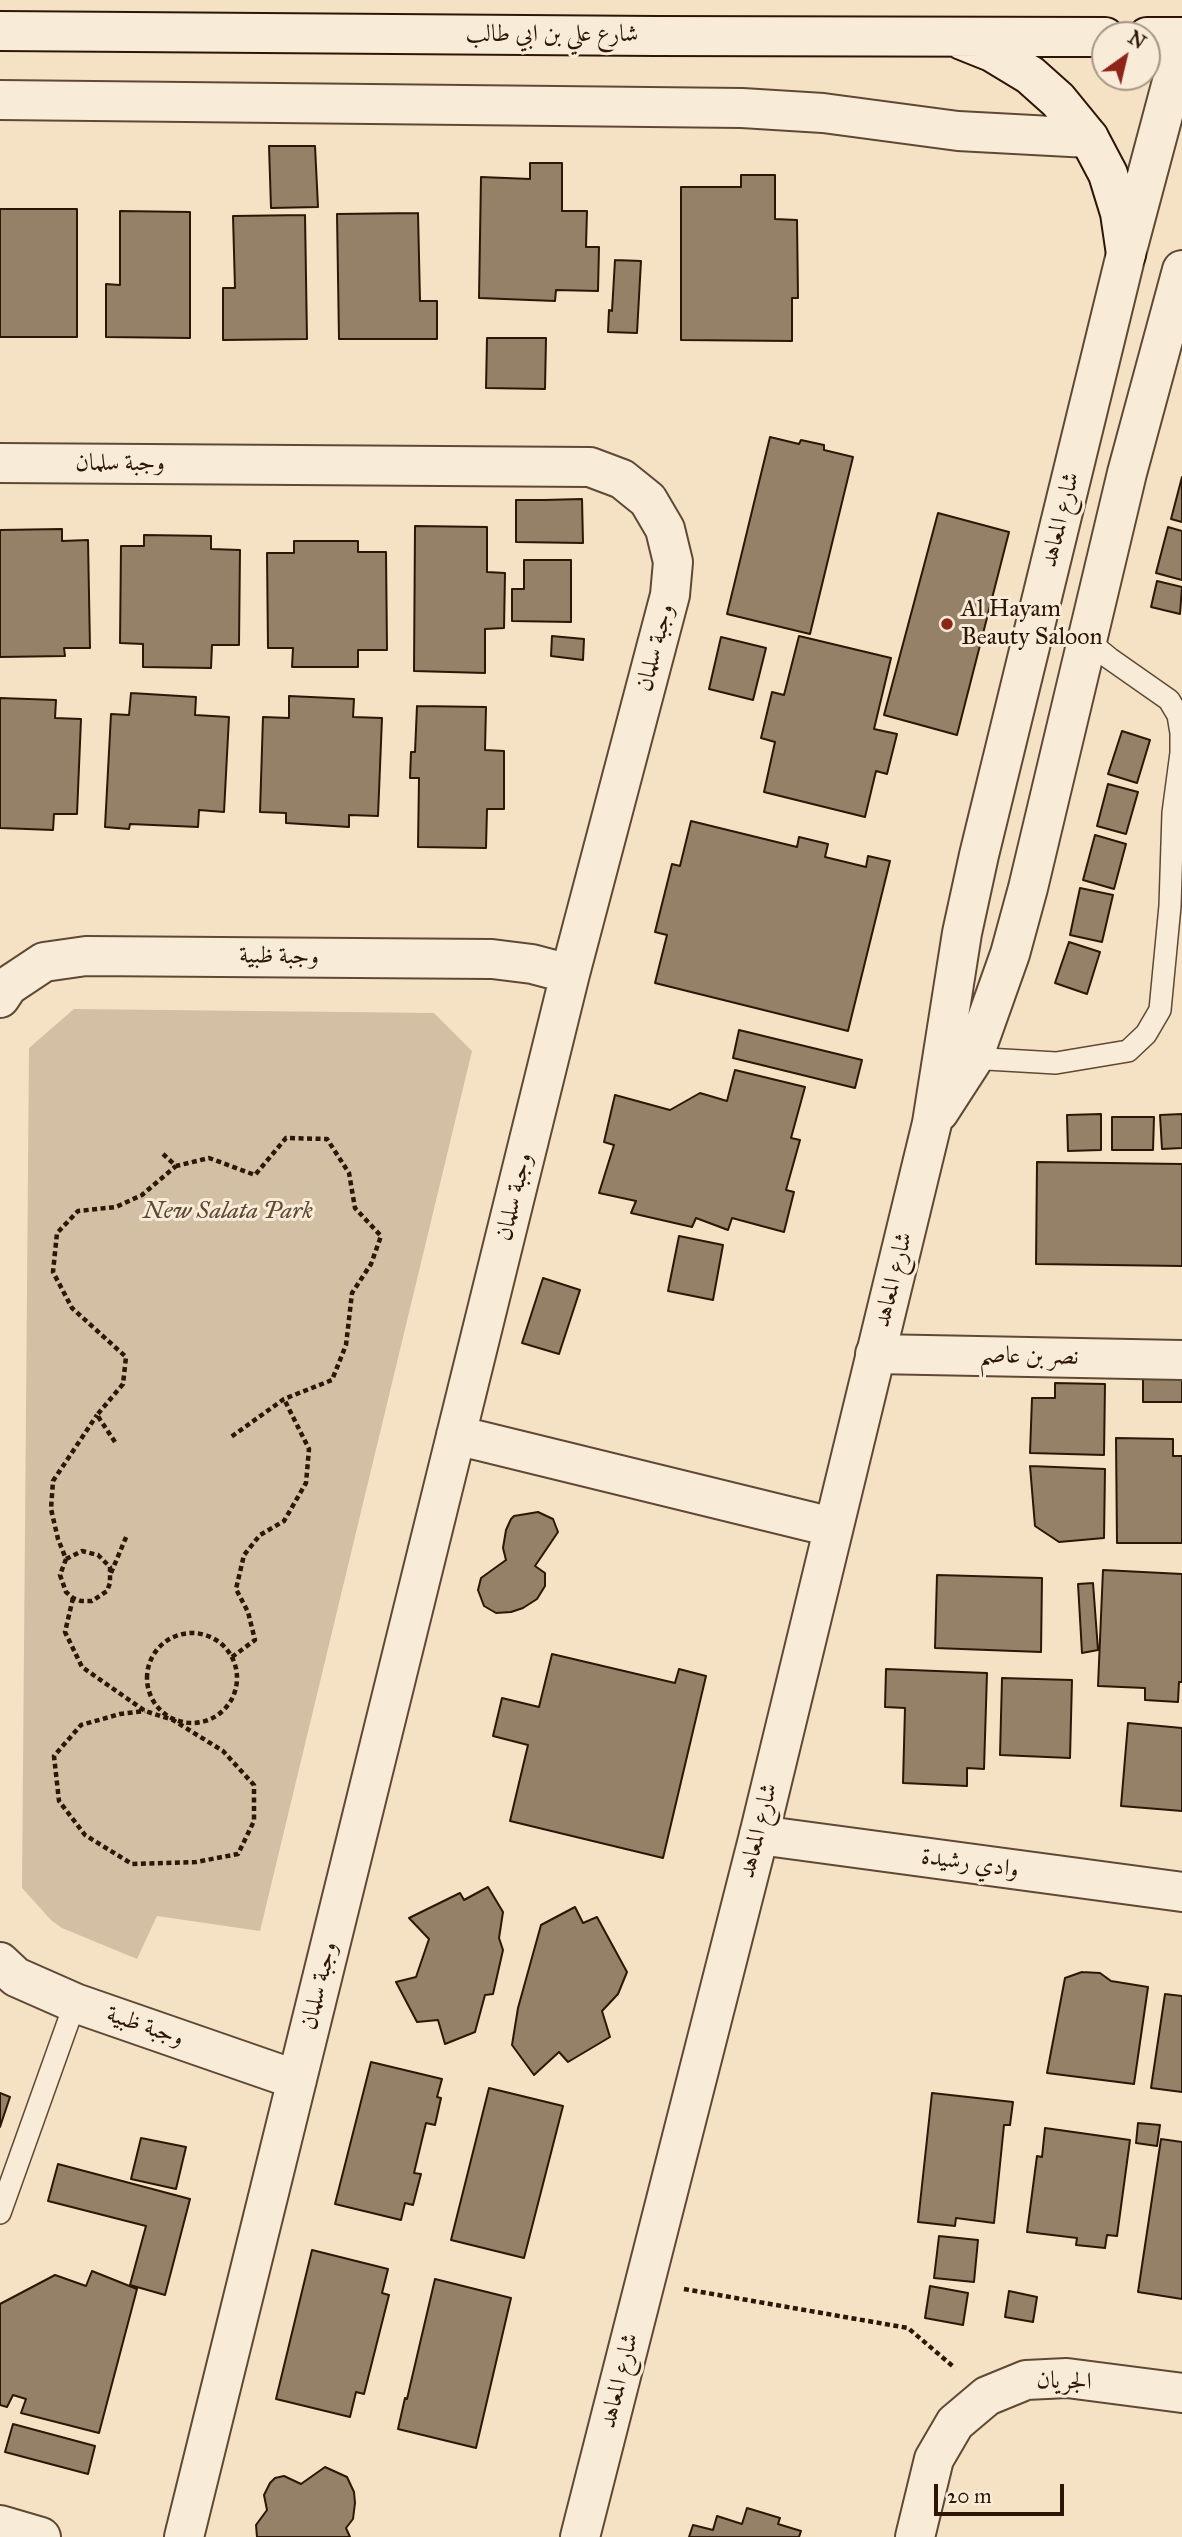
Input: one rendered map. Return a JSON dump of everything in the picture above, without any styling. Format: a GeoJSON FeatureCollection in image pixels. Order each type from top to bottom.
{"type":"FeatureCollection","features":[{"type":"Feature","properties":{"kind":"street","name":"شارع علي بن ابي طالب"},"geometry":{"type":"LineString","coordinates":[[0,31],[1091,37]]}},
{"type":"Feature","properties":{"kind":"street"},"geometry":{"type":"LineString","coordinates":[[950,36],[992,52],[1030,75],[1058,100],[1089,138],[1108,174],[1126,254]]}},
{"type":"Feature","properties":{"kind":"street"},"geometry":{"type":"LineString","coordinates":[[1161,37],[1182,37]]}},
{"type":"Feature","properties":{"kind":"street","name":"شارع المعاهد"},"geometry":{"type":"LineString","coordinates":[[580,2537],[759,1835],[932,1123],[962,933],[979,855],[1126,254],[1182,44]]}},
{"type":"Feature","properties":{"kind":"street"},"geometry":{"type":"LineString","coordinates":[[0,100],[743,108],[823,114],[958,131],[1089,138]]}},
{"type":"Feature","properties":{"kind":"street","name":"شارع المعاهد"},"geometry":{"type":"LineString","coordinates":[[932,1123],[972,1061],[1010,954],[1127,473],[1182,270]]}},
{"type":"Feature","properties":{"kind":"street","name":"وجبة سلمان"},"geometry":{"type":"LineString","coordinates":[[0,463],[590,467],[622,479],[648,500],[665,529],[673,562],[670,595],[570,974],[184,2537]]}},
{"type":"Feature","properties":{"kind":"street","name":"وجبة ظبية"},"geometry":{"type":"LineString","coordinates":[[0,998],[8,985],[44,962],[86,956],[492,959],[532,964],[570,974]]}},
{"type":"Feature","properties":{"kind":"street","name":"نصر بن عاصم"},"geometry":{"type":"LineString","coordinates":[[875,1354],[1182,1360]]}},
{"type":"Feature","properties":{"kind":"street"},"geometry":{"type":"LineString","coordinates":[[456,1436],[832,1527]]}},
{"type":"Feature","properties":{"kind":"street","name":"وادي رشيدة"},"geometry":{"type":"LineString","coordinates":[[759,1835],[1182,1892]]}},
{"type":"Feature","properties":{"kind":"street","name":"وجبة ظبية"},"geometry":{"type":"LineString","coordinates":[[0,1962],[16,1977],[75,2003],[297,2080]]}},
{"type":"Feature","properties":{"kind":"street","name":"الجريان"},"geometry":{"type":"LineString","coordinates":[[915,2537],[934,2459],[955,2423],[987,2396],[1026,2380],[1067,2378],[1182,2393]]}},
{"type":"Feature","properties":{"kind":"street"},"geometry":{"type":"LineString","coordinates":[[0,2525],[41,2537]]}},
{"type":"Feature","properties":{"kind":"lane"},"geometry":{"type":"LineString","coordinates":[[972,1061],[987,1059],[1056,1063],[1128,1051],[1146,1034],[1160,1010],[1166,959],[1173,813],[1181,753],[1180,709],[1087,640]]}},
{"type":"Feature","properties":{"kind":"lane"},"geometry":{"type":"LineString","coordinates":[[0,2213],[75,2003]]}},
{"type":"Feature","properties":{"kind":"path"},"geometry":{"type":"LineString","coordinates":[[66,1559],[82,1551],[90,1551],[105,1560],[110,1583],[100,1597],[92,1601],[81,1601],[73,1598],[61,1584],[60,1575],[66,1559],[51,1509],[53,1480],[97,1415],[122,1384],[126,1357],[72,1308],[53,1272],[57,1233],[78,1211],[116,1207],[142,1195],[176,1166],[209,1158],[255,1175],[286,1138],[327,1139],[349,1173],[355,1208],[381,1236],[371,1264],[352,1293],[346,1345],[332,1380],[284,1399],[231,1437]]}},
{"type":"Feature","properties":{"kind":"path"},"geometry":{"type":"LineString","coordinates":[[163,1154],[176,1166]]}},
{"type":"Feature","properties":{"kind":"path"},"geometry":{"type":"LineString","coordinates":[[232,1657],[255,1640],[248,1612],[236,1590],[244,1555],[261,1535],[284,1521],[306,1483],[309,1449],[284,1399]]}},
{"type":"Feature","properties":{"kind":"path"},"geometry":{"type":"LineString","coordinates":[[97,1415],[115,1442]]}},
{"type":"Feature","properties":{"kind":"path"},"geometry":{"type":"LineString","coordinates":[[110,1574],[127,1535]]}},
{"type":"Feature","properties":{"kind":"path"},"geometry":{"type":"LineString","coordinates":[[73,1598],[65,1632],[82,1667],[145,1711],[173,1720],[189,1724],[204,1722],[218,1715],[230,1703],[236,1688],[232,1657],[222,1644],[209,1636],[183,1633],[170,1638],[158,1648],[150,1660],[146,1675],[150,1696],[159,1710],[173,1720],[222,1751],[254,1785],[254,1821],[238,1854],[196,1862],[132,1864],[85,1835],[59,1801],[54,1756],[80,1725],[120,1714],[145,1711]]}},
{"type":"Feature","properties":{"kind":"path"},"geometry":{"type":"LineString","coordinates":[[645,2283],[908,2328],[987,2396]]}},
{"type":"Feature","properties":{"kind":"green space","name":"New Salata Park"},"geometry":{"type":"Polygon","coordinates":[[[74,1009],[434,1013],[472,1051],[260,1931],[157,1916],[137,1959],[62,1928],[51,1920],[22,1888],[29,1048],[74,1009]]]}},
{"type":"Feature","properties":{"kind":"building"},"geometry":{"type":"Polygon","coordinates":[[[269,146],[315,146],[318,207],[271,208],[269,146]]]}},
{"type":"Feature","properties":{"kind":"building"},"geometry":{"type":"Polygon","coordinates":[[[530,163],[562,163],[562,211],[587,211],[586,247],[599,247],[598,291],[556,290],[555,301],[479,298],[481,177],[530,179],[530,163]]]}},
{"type":"Feature","properties":{"kind":"building"},"geometry":{"type":"Polygon","coordinates":[[[741,175],[775,175],[775,219],[797,220],[798,298],[792,298],[792,341],[681,340],[681,187],[741,187],[741,175]]]}},
{"type":"Feature","properties":{"kind":"building"},"geometry":{"type":"Polygon","coordinates":[[[0,209],[77,209],[77,337],[0,337],[0,209]]]}},
{"type":"Feature","properties":{"kind":"building"},"geometry":{"type":"Polygon","coordinates":[[[120,211],[190,212],[190,338],[106,337],[106,284],[120,285],[120,211]]]}},
{"type":"Feature","properties":{"kind":"building"},"geometry":{"type":"Polygon","coordinates":[[[418,213],[420,301],[437,301],[437,339],[339,339],[337,214],[418,213]]]}},
{"type":"Feature","properties":{"kind":"building"},"geometry":{"type":"Polygon","coordinates":[[[305,215],[307,339],[223,340],[223,288],[235,288],[233,216],[305,215]]]}},
{"type":"Feature","properties":{"kind":"building"},"geometry":{"type":"Polygon","coordinates":[[[615,260],[641,261],[637,333],[608,332],[615,260]]]}},
{"type":"Feature","properties":{"kind":"building"},"geometry":{"type":"Polygon","coordinates":[[[487,338],[546,338],[545,389],[486,388],[487,338]]]}},
{"type":"Feature","properties":{"kind":"building"},"geometry":{"type":"Polygon","coordinates":[[[770,437],[799,444],[801,440],[824,445],[824,450],[853,457],[810,634],[727,614],[770,437]]]}},
{"type":"Feature","properties":{"kind":"building"},"geometry":{"type":"Polygon","coordinates":[[[1182,477],[1182,522],[1171,519],[1182,477]]]}},
{"type":"Feature","properties":{"kind":"building"},"geometry":{"type":"Polygon","coordinates":[[[582,499],[583,543],[516,542],[516,500],[582,499]]]}},
{"type":"Feature","properties":{"kind":"building","name":"Al Hayam Beauty Saloon"},"geometry":{"type":"Polygon","coordinates":[[[938,513],[1009,532],[957,735],[884,715],[938,513]]]}},
{"type":"Feature","properties":{"kind":"building"},"geometry":{"type":"Polygon","coordinates":[[[415,526],[487,527],[487,572],[505,573],[504,628],[485,629],[485,673],[414,671],[415,526]]]}},
{"type":"Feature","properties":{"kind":"building"},"geometry":{"type":"Polygon","coordinates":[[[1168,527],[1182,531],[1182,580],[1156,573],[1168,527]]]}},
{"type":"Feature","properties":{"kind":"building"},"geometry":{"type":"Polygon","coordinates":[[[62,529],[62,541],[88,540],[90,648],[64,648],[65,656],[0,657],[0,530],[62,529]]]}},
{"type":"Feature","properties":{"kind":"building"},"geometry":{"type":"Polygon","coordinates":[[[144,535],[211,536],[211,549],[240,550],[239,645],[212,645],[211,668],[143,667],[143,644],[120,643],[121,546],[144,546],[144,535]]]}},
{"type":"Feature","properties":{"kind":"building"},"geometry":{"type":"Polygon","coordinates":[[[294,541],[358,541],[358,552],[386,552],[387,650],[358,650],[358,667],[292,667],[293,648],[268,648],[267,553],[294,553],[294,541]]]}},
{"type":"Feature","properties":{"kind":"building"},"geometry":{"type":"Polygon","coordinates":[[[524,560],[571,560],[571,622],[512,621],[512,589],[524,589],[524,560]]]}},
{"type":"Feature","properties":{"kind":"building"},"geometry":{"type":"Polygon","coordinates":[[[1157,581],[1182,587],[1180,614],[1151,607],[1157,581]]]}},
{"type":"Feature","properties":{"kind":"building"},"geometry":{"type":"Polygon","coordinates":[[[552,636],[584,639],[583,660],[551,656],[552,636]]]}},
{"type":"Feature","properties":{"kind":"building"},"geometry":{"type":"Polygon","coordinates":[[[799,636],[891,658],[874,729],[897,734],[887,774],[876,771],[865,817],[764,792],[775,742],[761,738],[772,692],[784,695],[799,636]]]}},
{"type":"Feature","properties":{"kind":"building"},"geometry":{"type":"Polygon","coordinates":[[[721,637],[766,648],[753,700],[709,689],[721,637]]]}},
{"type":"Feature","properties":{"kind":"building"},"geometry":{"type":"Polygon","coordinates":[[[131,693],[196,697],[195,715],[229,717],[224,812],[199,810],[198,827],[130,824],[129,829],[105,827],[111,714],[129,715],[131,693]]]}},
{"type":"Feature","properties":{"kind":"building"},"geometry":{"type":"Polygon","coordinates":[[[289,696],[354,699],[353,717],[382,718],[378,816],[349,815],[349,827],[286,823],[286,813],[260,812],[263,717],[289,718],[289,696]]]}},
{"type":"Feature","properties":{"kind":"building"},"geometry":{"type":"Polygon","coordinates":[[[0,698],[56,700],[55,718],[81,719],[77,814],[54,814],[53,830],[0,828],[0,698]]]}},
{"type":"Feature","properties":{"kind":"building"},"geometry":{"type":"Polygon","coordinates":[[[417,706],[486,707],[485,750],[504,751],[504,809],[487,809],[486,848],[418,847],[419,778],[410,778],[411,752],[415,752],[417,706]]]}},
{"type":"Feature","properties":{"kind":"building"},"geometry":{"type":"Polygon","coordinates":[[[1122,731],[1150,740],[1137,783],[1108,774],[1122,731]]]}},
{"type":"Feature","properties":{"kind":"building"},"geometry":{"type":"Polygon","coordinates":[[[1108,784],[1138,792],[1126,834],[1097,826],[1108,784]]]}},
{"type":"Feature","properties":{"kind":"building"},"geometry":{"type":"Polygon","coordinates":[[[691,821],[797,847],[799,837],[828,844],[825,857],[866,867],[868,856],[890,861],[848,1031],[655,983],[667,935],[655,932],[672,864],[680,866],[691,821]]]}},
{"type":"Feature","properties":{"kind":"building"},"geometry":{"type":"Polygon","coordinates":[[[1095,835],[1126,844],[1114,889],[1083,880],[1095,835]]]}},
{"type":"Feature","properties":{"kind":"building"},"geometry":{"type":"Polygon","coordinates":[[[1080,888],[1113,895],[1102,942],[1070,935],[1080,888]]]}},
{"type":"Feature","properties":{"kind":"building"},"geometry":{"type":"Polygon","coordinates":[[[1069,942],[1100,952],[1087,994],[1055,983],[1069,942]]]}},
{"type":"Feature","properties":{"kind":"building"},"geometry":{"type":"Polygon","coordinates":[[[739,1030],[862,1060],[855,1088],[733,1058],[739,1030]]]}},
{"type":"Feature","properties":{"kind":"building"},"geometry":{"type":"Polygon","coordinates":[[[735,1070],[805,1087],[791,1138],[800,1140],[786,1190],[794,1192],[784,1232],[732,1218],[728,1230],[696,1218],[692,1227],[631,1213],[636,1201],[599,1193],[614,1145],[604,1142],[615,1095],[670,1110],[700,1093],[727,1101],[735,1070]]]}},
{"type":"Feature","properties":{"kind":"building"},"geometry":{"type":"Polygon","coordinates":[[[1101,1114],[1101,1150],[1068,1151],[1067,1115],[1101,1114]]]}},
{"type":"Feature","properties":{"kind":"building"},"geometry":{"type":"Polygon","coordinates":[[[1182,1114],[1182,1148],[1162,1149],[1160,1115],[1182,1114]]]}},
{"type":"Feature","properties":{"kind":"building"},"geometry":{"type":"Polygon","coordinates":[[[1112,1117],[1154,1117],[1153,1150],[1112,1150],[1112,1117]]]}},
{"type":"Feature","properties":{"kind":"building"},"geometry":{"type":"Polygon","coordinates":[[[1037,1162],[1182,1164],[1182,1266],[1036,1264],[1037,1162]]]}},
{"type":"Feature","properties":{"kind":"building"},"geometry":{"type":"Polygon","coordinates":[[[679,1236],[723,1245],[713,1300],[668,1291],[679,1236]]]}},
{"type":"Feature","properties":{"kind":"building"},"geometry":{"type":"Polygon","coordinates":[[[543,1278],[580,1290],[559,1354],[522,1343],[543,1278]]]}},
{"type":"Feature","properties":{"kind":"building"},"geometry":{"type":"Polygon","coordinates":[[[1182,1375],[1182,1402],[1143,1402],[1143,1376],[1182,1375]]]}},
{"type":"Feature","properties":{"kind":"building"},"geometry":{"type":"Polygon","coordinates":[[[1055,1383],[1105,1384],[1104,1455],[1030,1453],[1032,1398],[1055,1398],[1055,1383]]]}},
{"type":"Feature","properties":{"kind":"building"},"geometry":{"type":"Polygon","coordinates":[[[1116,1438],[1173,1439],[1173,1456],[1182,1456],[1182,1543],[1117,1543],[1116,1438]]]}},
{"type":"Feature","properties":{"kind":"building"},"geometry":{"type":"Polygon","coordinates":[[[1030,1466],[1105,1469],[1104,1538],[1059,1542],[1035,1526],[1030,1466]]]}},
{"type":"Feature","properties":{"kind":"building"},"geometry":{"type":"Polygon","coordinates":[[[538,1512],[553,1519],[558,1532],[535,1566],[545,1573],[545,1586],[537,1599],[523,1608],[496,1613],[484,1606],[478,1590],[481,1578],[506,1560],[503,1548],[511,1519],[514,1516],[538,1512]]]}},
{"type":"Feature","properties":{"kind":"building"},"geometry":{"type":"Polygon","coordinates":[[[1103,1570],[1182,1574],[1182,1682],[1179,1682],[1178,1702],[1145,1700],[1145,1688],[1098,1686],[1103,1570]]]}},
{"type":"Feature","properties":{"kind":"building"},"geometry":{"type":"Polygon","coordinates":[[[937,1575],[1042,1578],[1041,1652],[935,1648],[937,1575]]]}},
{"type":"Feature","properties":{"kind":"building"},"geometry":{"type":"Polygon","coordinates":[[[1093,1583],[1098,1650],[1082,1653],[1078,1584],[1093,1583]]]}},
{"type":"Feature","properties":{"kind":"building"},"geometry":{"type":"Polygon","coordinates":[[[552,1654],[675,1683],[679,1669],[706,1676],[663,1858],[510,1821],[528,1745],[493,1736],[502,1698],[539,1707],[552,1654]]]}},
{"type":"Feature","properties":{"kind":"building"},"geometry":{"type":"Polygon","coordinates":[[[886,1669],[987,1673],[984,1769],[967,1768],[967,1786],[903,1783],[905,1708],[885,1707],[886,1669]]]}},
{"type":"Feature","properties":{"kind":"building"},"geometry":{"type":"Polygon","coordinates":[[[1002,1678],[1072,1680],[1070,1758],[1000,1755],[1002,1678]]]}},
{"type":"Feature","properties":{"kind":"building"},"geometry":{"type":"Polygon","coordinates":[[[1128,1723],[1182,1728],[1182,1811],[1121,1806],[1128,1723]]]}},
{"type":"Feature","properties":{"kind":"building"},"geometry":{"type":"Polygon","coordinates":[[[488,1887],[503,1912],[499,1938],[503,1950],[493,1994],[485,1995],[475,2032],[445,2044],[438,2020],[417,2022],[396,1982],[416,1977],[429,1939],[409,1918],[460,1893],[464,1900],[488,1887]]]}},
{"type":"Feature","properties":{"kind":"building"},"geometry":{"type":"Polygon","coordinates":[[[575,1907],[583,1923],[597,1917],[627,1972],[618,1994],[602,2011],[610,2037],[568,2062],[559,2052],[534,2075],[512,2045],[518,2008],[541,1925],[575,1907]]]}},
{"type":"Feature","properties":{"kind":"building"},"geometry":{"type":"Polygon","coordinates":[[[1082,1972],[1100,1973],[1111,1981],[1148,1987],[1134,2084],[1047,2073],[1065,1978],[1082,1972]]]}},
{"type":"Feature","properties":{"kind":"building"},"geometry":{"type":"Polygon","coordinates":[[[1165,1994],[1182,1996],[1182,2092],[1151,2088],[1165,1994]]]}},
{"type":"Feature","properties":{"kind":"building"},"geometry":{"type":"Polygon","coordinates":[[[371,2062],[442,2079],[437,2097],[441,2098],[435,2125],[426,2123],[414,2173],[421,2174],[413,2205],[405,2203],[401,2220],[335,2204],[371,2062]]]}},
{"type":"Feature","properties":{"kind":"building"},"geometry":{"type":"Polygon","coordinates":[[[489,2088],[563,2106],[524,2258],[451,2240],[489,2088]]]}},
{"type":"Feature","properties":{"kind":"building"},"geometry":{"type":"Polygon","coordinates":[[[0,2093],[10,2097],[0,2127],[0,2093]]]}},
{"type":"Feature","properties":{"kind":"building"},"geometry":{"type":"Polygon","coordinates":[[[932,2093],[1013,2102],[1010,2125],[1004,2125],[994,2223],[956,2218],[955,2226],[918,2222],[932,2093]]]}},
{"type":"Feature","properties":{"kind":"building"},"geometry":{"type":"Polygon","coordinates":[[[1138,2123],[1160,2125],[1157,2146],[1136,2143],[1138,2123]]]}},
{"type":"Feature","properties":{"kind":"building"},"geometry":{"type":"Polygon","coordinates":[[[1045,2128],[1130,2140],[1117,2236],[1107,2235],[1105,2248],[1076,2245],[1077,2238],[1027,2232],[1037,2156],[1042,2157],[1045,2128]]]}},
{"type":"Feature","properties":{"kind":"building"},"geometry":{"type":"Polygon","coordinates":[[[141,2138],[186,2147],[176,2189],[131,2179],[141,2138]]]}},
{"type":"Feature","properties":{"kind":"building"},"geometry":{"type":"Polygon","coordinates":[[[1161,2139],[1182,2142],[1182,2299],[1138,2292],[1161,2139]]]}},
{"type":"Feature","properties":{"kind":"building"},"geometry":{"type":"Polygon","coordinates":[[[58,2164],[190,2199],[165,2295],[130,2285],[146,2226],[48,2201],[58,2164]]]}},
{"type":"Feature","properties":{"kind":"building"},"geometry":{"type":"Polygon","coordinates":[[[939,2236],[978,2240],[974,2282],[934,2278],[939,2236]]]}},
{"type":"Feature","properties":{"kind":"building"},"geometry":{"type":"Polygon","coordinates":[[[312,2250],[388,2269],[382,2293],[389,2295],[364,2394],[356,2392],[350,2417],[276,2399],[312,2250]]]}},
{"type":"Feature","properties":{"kind":"building"},"geometry":{"type":"Polygon","coordinates":[[[92,2271],[137,2289],[99,2433],[21,2413],[26,2399],[13,2395],[7,2407],[0,2405],[0,2304],[55,2275],[86,2286],[92,2271]]]}},
{"type":"Feature","properties":{"kind":"building"},"geometry":{"type":"Polygon","coordinates":[[[435,2279],[511,2298],[476,2448],[398,2429],[435,2279]]]}},
{"type":"Feature","properties":{"kind":"building"},"geometry":{"type":"Polygon","coordinates":[[[930,2286],[968,2293],[963,2325],[925,2318],[930,2286]]]}},
{"type":"Feature","properties":{"kind":"building"},"geometry":{"type":"Polygon","coordinates":[[[1009,2291],[1037,2297],[1033,2322],[1005,2317],[1009,2291]]]}},
{"type":"Feature","properties":{"kind":"building"},"geometry":{"type":"Polygon","coordinates":[[[13,2424],[95,2446],[88,2474],[5,2452],[13,2424]]]}},
{"type":"Feature","properties":{"kind":"building"},"geometry":{"type":"Polygon","coordinates":[[[325,2467],[347,2477],[354,2492],[353,2519],[346,2528],[350,2537],[257,2537],[256,2525],[267,2510],[264,2495],[270,2483],[275,2478],[284,2476],[301,2484],[325,2467]]]}},
{"type":"Feature","properties":{"kind":"building"},"geometry":{"type":"Polygon","coordinates":[[[747,2508],[780,2518],[778,2524],[801,2531],[799,2537],[689,2537],[693,2525],[713,2530],[717,2516],[742,2524],[747,2508]]]}},
{"type":"Feature","properties":{"kind":"place","name":"Al Hayam Beauty Saloon"},"geometry":{"type":"Point","coordinates":[947,624]}}]}
